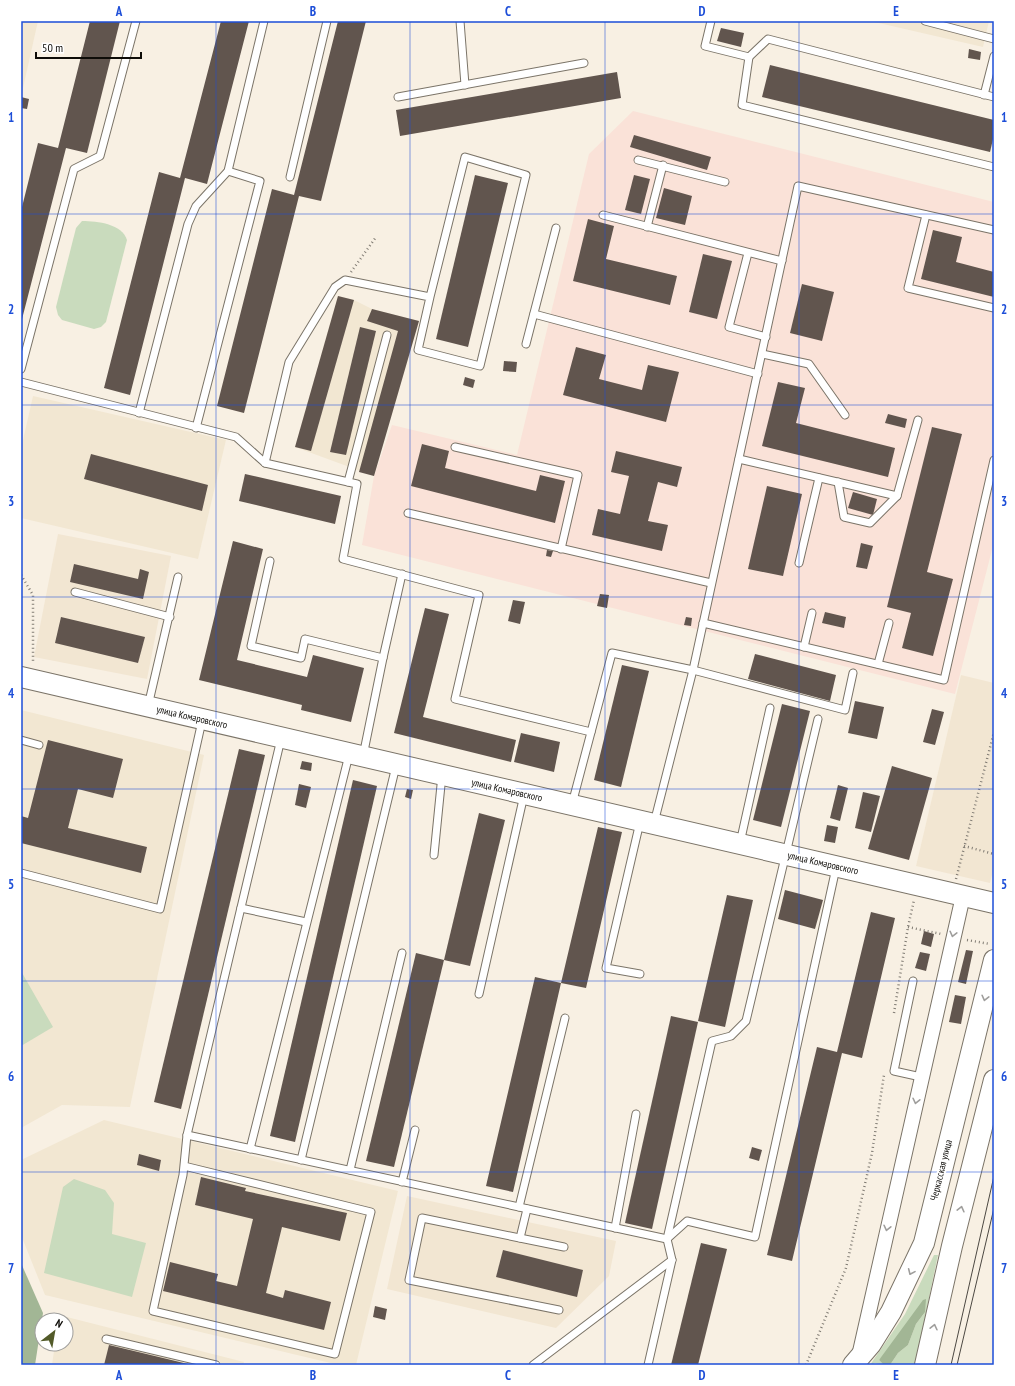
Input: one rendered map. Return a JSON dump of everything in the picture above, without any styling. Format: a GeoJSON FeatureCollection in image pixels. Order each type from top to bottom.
{"type":"FeatureCollection","features":[{"type":"Feature","properties":{"kind":"street","name":"улица Комаровского"},"geometry":{"type":"LineString","coordinates":[[21,677],[994,903]]}},
{"type":"Feature","properties":{"kind":"street"},"geometry":{"type":"LineString","coordinates":[[855,1362],[962,896]]}},
{"type":"Feature","properties":{"kind":"street","name":"Черкасская улица"},"geometry":{"type":"LineString","coordinates":[[855,1362],[891,1312],[924,1243],[994,960]]}},
{"type":"Feature","properties":{"kind":"street"},"geometry":{"type":"LineString","coordinates":[[925,1365],[952,1246],[994,1080]]}},
{"type":"Feature","properties":{"kind":"lane"},"geometry":{"type":"LineString","coordinates":[[21,369],[74,169],[100,156],[136,21]]}},
{"type":"Feature","properties":{"kind":"lane"},"geometry":{"type":"LineString","coordinates":[[139,413],[188,224],[196,206],[228,171],[264,21]]}},
{"type":"Feature","properties":{"kind":"lane"},"geometry":{"type":"LineString","coordinates":[[290,177],[328,21]]}},
{"type":"Feature","properties":{"kind":"lane"},"geometry":{"type":"LineString","coordinates":[[460,21],[465,85]]}},
{"type":"Feature","properties":{"kind":"lane"},"geometry":{"type":"LineString","coordinates":[[711,21],[705,46],[749,56]]}},
{"type":"Feature","properties":{"kind":"lane"},"geometry":{"type":"LineString","coordinates":[[925,21],[994,38]]}},
{"type":"Feature","properties":{"kind":"lane"},"geometry":{"type":"LineString","coordinates":[[994,97],[768,40],[749,56],[742,105],[994,167]]}},
{"type":"Feature","properties":{"kind":"lane"},"geometry":{"type":"LineString","coordinates":[[984,94],[994,56]]}},
{"type":"Feature","properties":{"kind":"lane"},"geometry":{"type":"LineString","coordinates":[[398,97],[584,63]]}},
{"type":"Feature","properties":{"kind":"lane"},"geometry":{"type":"LineString","coordinates":[[465,157],[526,175],[480,366],[418,350],[430,297],[465,157]]}},
{"type":"Feature","properties":{"kind":"lane"},"geometry":{"type":"LineString","coordinates":[[638,160],[663,165],[725,182]]}},
{"type":"Feature","properties":{"kind":"lane"},"geometry":{"type":"LineString","coordinates":[[646,227],[663,165]]}},
{"type":"Feature","properties":{"kind":"lane"},"geometry":{"type":"LineString","coordinates":[[196,428],[260,181],[228,171]]}},
{"type":"Feature","properties":{"kind":"lane"},"geometry":{"type":"LineString","coordinates":[[640,974],[606,968],[647,822],[693,670],[798,186],[994,230]]}},
{"type":"Feature","properties":{"kind":"lane"},"geometry":{"type":"LineString","coordinates":[[926,215],[908,288],[994,308]]}},
{"type":"Feature","properties":{"kind":"lane"},"geometry":{"type":"LineString","coordinates":[[604,216],[782,261]]}},
{"type":"Feature","properties":{"kind":"lane"},"geometry":{"type":"LineString","coordinates":[[526,344],[556,228]]}},
{"type":"Feature","properties":{"kind":"lane"},"geometry":{"type":"LineString","coordinates":[[748,253],[729,326],[766,337]]}},
{"type":"Feature","properties":{"kind":"lane"},"geometry":{"type":"LineString","coordinates":[[265,463],[289,362],[335,287],[345,280],[430,297]]}},
{"type":"Feature","properties":{"kind":"lane"},"geometry":{"type":"LineString","coordinates":[[534,314],[758,374]]}},
{"type":"Feature","properties":{"kind":"lane"},"geometry":{"type":"LineString","coordinates":[[348,482],[387,335]]}},
{"type":"Feature","properties":{"kind":"lane"},"geometry":{"type":"LineString","coordinates":[[762,354],[809,364],[845,415]]}},
{"type":"Feature","properties":{"kind":"lane"},"geometry":{"type":"LineString","coordinates":[[21,382],[196,428],[236,436],[265,463],[357,484],[343,559],[479,595],[455,699],[591,732]]}},
{"type":"Feature","properties":{"kind":"lane"},"geometry":{"type":"LineString","coordinates":[[838,482],[844,518],[870,523],[897,496],[918,420]]}},
{"type":"Feature","properties":{"kind":"lane"},"geometry":{"type":"LineString","coordinates":[[455,447],[578,475],[561,549]]}},
{"type":"Feature","properties":{"kind":"lane"},"geometry":{"type":"LineString","coordinates":[[739,459],[897,496]]}},
{"type":"Feature","properties":{"kind":"lane"},"geometry":{"type":"LineString","coordinates":[[703,623],[944,680],[994,460]]}},
{"type":"Feature","properties":{"kind":"lane"},"geometry":{"type":"LineString","coordinates":[[799,564],[819,478]]}},
{"type":"Feature","properties":{"kind":"lane"},"geometry":{"type":"LineString","coordinates":[[408,514],[711,583]]}},
{"type":"Feature","properties":{"kind":"lane"},"geometry":{"type":"LineString","coordinates":[[270,560],[251,646],[301,658],[305,639],[383,658]]}},
{"type":"Feature","properties":{"kind":"lane"},"geometry":{"type":"LineString","coordinates":[[250,1149],[306,922],[356,755],[383,658],[402,574]]}},
{"type":"Feature","properties":{"kind":"lane"},"geometry":{"type":"LineString","coordinates":[[148,706],[178,577]]}},
{"type":"Feature","properties":{"kind":"lane"},"geometry":{"type":"LineString","coordinates":[[75,592],[170,616]]}},
{"type":"Feature","properties":{"kind":"lane"},"geometry":{"type":"LineString","coordinates":[[804,646],[812,613]]}},
{"type":"Feature","properties":{"kind":"lane"},"geometry":{"type":"LineString","coordinates":[[878,664],[889,623]]}},
{"type":"Feature","properties":{"kind":"lane"},"geometry":{"type":"LineString","coordinates":[[572,804],[612,653],[693,670],[845,710],[853,673]]}},
{"type":"Feature","properties":{"kind":"lane"},"geometry":{"type":"LineString","coordinates":[[740,843],[770,708]]}},
{"type":"Feature","properties":{"kind":"lane"},"geometry":{"type":"LineString","coordinates":[[21,873],[160,909],[202,719]]}},
{"type":"Feature","properties":{"kind":"lane"},"geometry":{"type":"LineString","coordinates":[[648,1365],[672,1260],[667,1239],[712,1041],[731,1036],[746,1021],[784,854],[818,719]]}},
{"type":"Feature","properties":{"kind":"lane"},"geometry":{"type":"LineString","coordinates":[[184,1166],[371,1212],[335,1354],[153,1311],[184,1166],[187,1135],[281,737]]}},
{"type":"Feature","properties":{"kind":"lane"},"geometry":{"type":"LineString","coordinates":[[21,740],[39,745]]}},
{"type":"Feature","properties":{"kind":"lane"},"geometry":{"type":"LineString","coordinates":[[301,1160],[397,764]]}},
{"type":"Feature","properties":{"kind":"lane"},"geometry":{"type":"LineString","coordinates":[[434,855],[442,775]]}},
{"type":"Feature","properties":{"kind":"lane"},"geometry":{"type":"LineString","coordinates":[[479,994],[524,794]]}},
{"type":"Feature","properties":{"kind":"lane"},"geometry":{"type":"LineString","coordinates":[[667,1239],[687,1221],[756,1236],[837,866]]}},
{"type":"Feature","properties":{"kind":"lane"},"geometry":{"type":"LineString","coordinates":[[241,908],[306,922]]}},
{"type":"Feature","properties":{"kind":"lane"},"geometry":{"type":"LineString","coordinates":[[350,1170],[402,953]]}},
{"type":"Feature","properties":{"kind":"lane"},"geometry":{"type":"LineString","coordinates":[[913,980],[894,1071],[921,1077]]}},
{"type":"Feature","properties":{"kind":"lane"},"geometry":{"type":"LineString","coordinates":[[519,1207],[566,1018]]}},
{"type":"Feature","properties":{"kind":"lane"},"geometry":{"type":"LineString","coordinates":[[615,1228],[636,1114]]}},
{"type":"Feature","properties":{"kind":"lane"},"geometry":{"type":"LineString","coordinates":[[402,1182],[415,1130]]}},
{"type":"Feature","properties":{"kind":"lane"},"geometry":{"type":"LineString","coordinates":[[187,1135],[667,1239]]}},
{"type":"Feature","properties":{"kind":"lane"},"geometry":{"type":"LineString","coordinates":[[520,1238],[527,1209]]}},
{"type":"Feature","properties":{"kind":"lane"},"geometry":{"type":"LineString","coordinates":[[559,1310],[409,1280],[422,1218],[564,1247]]}},
{"type":"Feature","properties":{"kind":"lane"},"geometry":{"type":"LineString","coordinates":[[533,1365],[672,1260]]}},
{"type":"Feature","properties":{"kind":"lane"},"geometry":{"type":"LineString","coordinates":[[106,1339],[216,1365]]}},
{"type":"Feature","properties":{"kind":"path"},"geometry":{"type":"LineString","coordinates":[[345,280],[376,237]]}},
{"type":"Feature","properties":{"kind":"path"},"geometry":{"type":"LineString","coordinates":[[962,896],[954,886],[994,732]]}},
{"type":"Feature","properties":{"kind":"path"},"geometry":{"type":"LineString","coordinates":[[964,846],[994,854]]}},
{"type":"Feature","properties":{"kind":"path"},"geometry":{"type":"LineString","coordinates":[[893,1021],[908,927],[915,897]]}},
{"type":"Feature","properties":{"kind":"path"},"geometry":{"type":"LineString","coordinates":[[908,927],[994,945]]}},
{"type":"Feature","properties":{"kind":"path"},"geometry":{"type":"LineString","coordinates":[[806,1365],[846,1268],[872,1153],[886,1068]]}},
{"type":"Feature","properties":{"kind":"shaded area"},"geometry":{"type":"Polygon","coordinates":[[[21,21],[38,21],[21,97],[21,21]]]}},
{"type":"Feature","properties":{"kind":"shaded area"},"geometry":{"type":"Polygon","coordinates":[[[870,21],[989,21],[983,47],[870,21]]]}},
{"type":"Feature","properties":{"kind":"shaded area"},"geometry":{"type":"Polygon","coordinates":[[[633,111],[994,202],[994,542],[955,694],[362,545],[374,476],[392,425],[517,455],[589,154],[633,111]]]}},
{"type":"Feature","properties":{"kind":"shaded area"},"geometry":{"type":"Polygon","coordinates":[[[338,296],[354,300],[372,309],[419,321],[374,476],[295,447],[338,296]]]}},
{"type":"Feature","properties":{"kind":"shaded area"},"geometry":{"type":"Polygon","coordinates":[[[33,396],[226,440],[198,559],[21,518],[21,449],[33,396]]]}},
{"type":"Feature","properties":{"kind":"shaded area"},"geometry":{"type":"Polygon","coordinates":[[[58,534],[171,556],[147,679],[34,657],[58,534]]]}},
{"type":"Feature","properties":{"kind":"shaded area"},"geometry":{"type":"Polygon","coordinates":[[[961,675],[994,683],[994,867],[990,883],[916,866],[961,675]]]}},
{"type":"Feature","properties":{"kind":"shaded area"},"geometry":{"type":"Polygon","coordinates":[[[21,710],[204,755],[130,1107],[62,1105],[21,1128],[21,710]]]}},
{"type":"Feature","properties":{"kind":"shaded area"},"geometry":{"type":"Polygon","coordinates":[[[104,1120],[398,1191],[356,1365],[339,1365],[45,1295],[21,1235],[21,1160],[104,1120]]]}},
{"type":"Feature","properties":{"kind":"shaded area"},"geometry":{"type":"Polygon","coordinates":[[[407,1196],[616,1241],[609,1276],[556,1328],[387,1289],[407,1196]]]}},
{"type":"Feature","properties":{"kind":"shaded area"},"geometry":{"type":"Polygon","coordinates":[[[74,1319],[244,1362],[243,1365],[52,1365],[54,1352],[74,1352],[74,1319]]]}},
{"type":"Feature","properties":{"kind":"green space"},"geometry":{"type":"Polygon","coordinates":[[[82,221],[109,224],[120,230],[127,240],[106,322],[101,327],[94,329],[62,320],[58,315],[56,307],[76,228],[82,221]]]}},
{"type":"Feature","properties":{"kind":"green space"},"geometry":{"type":"Polygon","coordinates":[[[21,971],[53,1027],[21,1046],[21,971]]]}},
{"type":"Feature","properties":{"kind":"green space"},"geometry":{"type":"Polygon","coordinates":[[[74,1179],[105,1190],[114,1203],[112,1234],[146,1243],[132,1297],[44,1273],[63,1187],[74,1179]]]}},
{"type":"Feature","properties":{"kind":"green space"},"geometry":{"type":"Polygon","coordinates":[[[934,1255],[938,1255],[915,1365],[890,1365],[898,1353],[908,1345],[916,1324],[925,1312],[879,1360],[884,1365],[875,1363],[870,1365],[905,1314],[934,1255]]]}},
{"type":"Feature","properties":{"kind":"green space"},"geometry":{"type":"Polygon","coordinates":[[[21,1263],[43,1312],[34,1312],[34,1352],[37,1352],[35,1365],[21,1365],[21,1263]]]}},
{"type":"Feature","properties":{"kind":"green space"},"geometry":{"type":"Polygon","coordinates":[[[926,1299],[925,1312],[916,1324],[908,1345],[898,1353],[890,1365],[884,1365],[879,1360],[923,1300],[926,1299]]]}},
{"type":"Feature","properties":{"kind":"building"},"geometry":{"type":"Polygon","coordinates":[[[90,21],[120,21],[87,153],[66,148],[21,323],[21,211],[38,143],[58,148],[90,21]]]}},
{"type":"Feature","properties":{"kind":"building"},"geometry":{"type":"Polygon","coordinates":[[[221,21],[249,21],[207,184],[185,178],[130,395],[104,388],[159,172],[180,178],[221,21]]]}},
{"type":"Feature","properties":{"kind":"building"},"geometry":{"type":"Polygon","coordinates":[[[338,21],[366,21],[321,201],[299,196],[244,413],[217,406],[272,189],[294,195],[338,21]]]}},
{"type":"Feature","properties":{"kind":"building"},"geometry":{"type":"Polygon","coordinates":[[[721,28],[744,33],[741,47],[717,41],[721,28]]]}},
{"type":"Feature","properties":{"kind":"building"},"geometry":{"type":"Polygon","coordinates":[[[969,49],[981,52],[980,60],[968,58],[969,49]]]}},
{"type":"Feature","properties":{"kind":"building"},"geometry":{"type":"Polygon","coordinates":[[[770,65],[994,120],[994,135],[990,152],[762,97],[770,65]]]}},
{"type":"Feature","properties":{"kind":"building"},"geometry":{"type":"Polygon","coordinates":[[[617,72],[621,98],[400,136],[396,110],[617,72]]]}},
{"type":"Feature","properties":{"kind":"building"},"geometry":{"type":"Polygon","coordinates":[[[21,97],[29,99],[27,109],[21,108],[21,97]]]}},
{"type":"Feature","properties":{"kind":"building"},"geometry":{"type":"Polygon","coordinates":[[[634,135],[711,157],[707,170],[630,147],[634,135]]]}},
{"type":"Feature","properties":{"kind":"building"},"geometry":{"type":"Polygon","coordinates":[[[475,175],[508,183],[468,347],[436,339],[475,175]]]}},
{"type":"Feature","properties":{"kind":"building"},"geometry":{"type":"Polygon","coordinates":[[[634,175],[650,179],[641,214],[625,210],[634,175]]]}},
{"type":"Feature","properties":{"kind":"building"},"geometry":{"type":"Polygon","coordinates":[[[664,188],[692,196],[685,225],[656,218],[664,188]]]}},
{"type":"Feature","properties":{"kind":"building"},"geometry":{"type":"Polygon","coordinates":[[[588,219],[614,226],[606,259],[677,276],[670,305],[573,281],[588,219]]]}},
{"type":"Feature","properties":{"kind":"building"},"geometry":{"type":"Polygon","coordinates":[[[933,230],[962,237],[956,262],[994,272],[994,297],[921,279],[933,230]]]}},
{"type":"Feature","properties":{"kind":"building"},"geometry":{"type":"Polygon","coordinates":[[[703,254],[732,261],[717,319],[689,312],[703,254]]]}},
{"type":"Feature","properties":{"kind":"building"},"geometry":{"type":"Polygon","coordinates":[[[802,284],[834,292],[822,341],[790,333],[802,284]]]}},
{"type":"Feature","properties":{"kind":"building"},"geometry":{"type":"Polygon","coordinates":[[[338,296],[354,300],[311,451],[295,447],[338,296]]]}},
{"type":"Feature","properties":{"kind":"building"},"geometry":{"type":"Polygon","coordinates":[[[372,309],[419,321],[374,476],[359,472],[398,331],[367,321],[372,309]]]}},
{"type":"Feature","properties":{"kind":"building"},"geometry":{"type":"Polygon","coordinates":[[[360,327],[376,331],[346,455],[330,452],[360,327]]]}},
{"type":"Feature","properties":{"kind":"building"},"geometry":{"type":"Polygon","coordinates":[[[576,347],[606,355],[599,379],[642,390],[648,365],[679,372],[666,422],[563,395],[576,347]]]}},
{"type":"Feature","properties":{"kind":"building"},"geometry":{"type":"Polygon","coordinates":[[[504,361],[517,362],[516,372],[503,371],[504,361]]]}},
{"type":"Feature","properties":{"kind":"building"},"geometry":{"type":"Polygon","coordinates":[[[465,377],[475,380],[473,388],[463,385],[465,377]]]}},
{"type":"Feature","properties":{"kind":"building"},"geometry":{"type":"Polygon","coordinates":[[[778,382],[805,388],[796,423],[895,448],[888,477],[762,446],[778,382]]]}},
{"type":"Feature","properties":{"kind":"building"},"geometry":{"type":"Polygon","coordinates":[[[888,414],[907,419],[905,428],[885,423],[888,414]]]}},
{"type":"Feature","properties":{"kind":"building"},"geometry":{"type":"Polygon","coordinates":[[[932,427],[962,434],[927,572],[953,579],[933,656],[902,648],[911,613],[887,607],[932,427]]]}},
{"type":"Feature","properties":{"kind":"building"},"geometry":{"type":"Polygon","coordinates":[[[422,444],[449,451],[445,468],[536,491],[540,475],[565,481],[555,523],[411,486],[422,444]]]}},
{"type":"Feature","properties":{"kind":"building"},"geometry":{"type":"Polygon","coordinates":[[[616,451],[682,467],[677,487],[658,482],[648,521],[668,525],[662,551],[592,535],[598,509],[620,514],[629,476],[611,472],[616,451]]]}},
{"type":"Feature","properties":{"kind":"building"},"geometry":{"type":"Polygon","coordinates":[[[91,454],[208,485],[202,511],[84,479],[91,454]]]}},
{"type":"Feature","properties":{"kind":"building"},"geometry":{"type":"Polygon","coordinates":[[[245,474],[341,496],[335,524],[239,501],[245,474]]]}},
{"type":"Feature","properties":{"kind":"building"},"geometry":{"type":"Polygon","coordinates":[[[767,486],[802,494],[783,576],[748,569],[767,486]]]}},
{"type":"Feature","properties":{"kind":"building"},"geometry":{"type":"Polygon","coordinates":[[[853,492],[877,499],[873,515],[848,508],[853,492]]]}},
{"type":"Feature","properties":{"kind":"building"},"geometry":{"type":"Polygon","coordinates":[[[233,541],[263,549],[237,660],[307,677],[313,655],[364,668],[351,722],[301,710],[302,705],[199,680],[233,541]]]}},
{"type":"Feature","properties":{"kind":"building"},"geometry":{"type":"Polygon","coordinates":[[[861,543],[873,546],[867,569],[856,567],[861,543]]]}},
{"type":"Feature","properties":{"kind":"building"},"geometry":{"type":"Polygon","coordinates":[[[547,550],[553,551],[551,557],[546,556],[547,550]]]}},
{"type":"Feature","properties":{"kind":"building"},"geometry":{"type":"Polygon","coordinates":[[[74,564],[138,579],[140,569],[149,572],[143,599],[70,582],[74,564]]]}},
{"type":"Feature","properties":{"kind":"building"},"geometry":{"type":"Polygon","coordinates":[[[600,594],[609,595],[607,608],[597,606],[600,594]]]}},
{"type":"Feature","properties":{"kind":"building"},"geometry":{"type":"Polygon","coordinates":[[[513,600],[525,602],[520,624],[508,621],[513,600]]]}},
{"type":"Feature","properties":{"kind":"building"},"geometry":{"type":"Polygon","coordinates":[[[425,608],[449,614],[423,717],[516,740],[511,762],[394,733],[425,608]]]}},
{"type":"Feature","properties":{"kind":"building"},"geometry":{"type":"Polygon","coordinates":[[[825,612],[846,617],[844,628],[822,623],[825,612]]]}},
{"type":"Feature","properties":{"kind":"building"},"geometry":{"type":"Polygon","coordinates":[[[61,617],[145,637],[138,663],[55,643],[61,617]]]}},
{"type":"Feature","properties":{"kind":"building"},"geometry":{"type":"Polygon","coordinates":[[[686,617],[692,618],[691,626],[684,625],[686,617]]]}},
{"type":"Feature","properties":{"kind":"building"},"geometry":{"type":"Polygon","coordinates":[[[755,654],[836,675],[830,701],[748,679],[755,654]]]}},
{"type":"Feature","properties":{"kind":"building"},"geometry":{"type":"Polygon","coordinates":[[[622,665],[649,671],[621,787],[594,780],[622,665]]]}},
{"type":"Feature","properties":{"kind":"building"},"geometry":{"type":"Polygon","coordinates":[[[855,701],[884,707],[877,739],[848,733],[855,701]]]}},
{"type":"Feature","properties":{"kind":"building"},"geometry":{"type":"Polygon","coordinates":[[[782,704],[810,711],[781,827],[753,820],[782,704]]]}},
{"type":"Feature","properties":{"kind":"building"},"geometry":{"type":"Polygon","coordinates":[[[932,709],[944,712],[935,745],[923,742],[932,709]]]}},
{"type":"Feature","properties":{"kind":"building"},"geometry":{"type":"Polygon","coordinates":[[[521,733],[560,742],[554,772],[514,762],[521,733]]]}},
{"type":"Feature","properties":{"kind":"building"},"geometry":{"type":"Polygon","coordinates":[[[48,740],[123,759],[113,798],[78,789],[68,828],[147,847],[141,873],[21,843],[21,816],[28,818],[48,740]]]}},
{"type":"Feature","properties":{"kind":"building"},"geometry":{"type":"Polygon","coordinates":[[[239,749],[265,755],[181,1109],[154,1102],[239,749]]]}},
{"type":"Feature","properties":{"kind":"building"},"geometry":{"type":"Polygon","coordinates":[[[302,761],[312,763],[311,771],[300,769],[302,761]]]}},
{"type":"Feature","properties":{"kind":"building"},"geometry":{"type":"Polygon","coordinates":[[[892,766],[932,778],[909,860],[868,849],[892,766]]]}},
{"type":"Feature","properties":{"kind":"building"},"geometry":{"type":"Polygon","coordinates":[[[353,780],[377,786],[295,1142],[270,1136],[353,780]]]}},
{"type":"Feature","properties":{"kind":"building"},"geometry":{"type":"Polygon","coordinates":[[[299,784],[311,787],[306,808],[295,805],[299,784]]]}},
{"type":"Feature","properties":{"kind":"building"},"geometry":{"type":"Polygon","coordinates":[[[838,785],[848,788],[840,821],[830,818],[838,785]]]}},
{"type":"Feature","properties":{"kind":"building"},"geometry":{"type":"Polygon","coordinates":[[[407,789],[413,790],[411,799],[405,797],[407,789]]]}},
{"type":"Feature","properties":{"kind":"building"},"geometry":{"type":"Polygon","coordinates":[[[863,792],[880,796],[871,832],[855,828],[863,792]]]}},
{"type":"Feature","properties":{"kind":"building"},"geometry":{"type":"Polygon","coordinates":[[[479,813],[505,820],[470,966],[444,960],[479,813]]]}},
{"type":"Feature","properties":{"kind":"building"},"geometry":{"type":"Polygon","coordinates":[[[827,825],[838,827],[835,843],[824,841],[827,825]]]}},
{"type":"Feature","properties":{"kind":"building"},"geometry":{"type":"Polygon","coordinates":[[[598,827],[622,832],[586,988],[561,983],[598,827]]]}},
{"type":"Feature","properties":{"kind":"building"},"geometry":{"type":"Polygon","coordinates":[[[785,890],[823,900],[815,929],[778,919],[785,890]]]}},
{"type":"Feature","properties":{"kind":"building"},"geometry":{"type":"Polygon","coordinates":[[[727,895],[753,900],[725,1027],[698,1021],[727,895]]]}},
{"type":"Feature","properties":{"kind":"building"},"geometry":{"type":"Polygon","coordinates":[[[871,912],[895,918],[862,1058],[842,1053],[792,1261],[767,1255],[817,1047],[837,1052],[871,912]]]}},
{"type":"Feature","properties":{"kind":"building"},"geometry":{"type":"Polygon","coordinates":[[[924,931],[934,934],[931,947],[921,944],[924,931]]]}},
{"type":"Feature","properties":{"kind":"building"},"geometry":{"type":"Polygon","coordinates":[[[966,950],[973,951],[966,984],[958,982],[966,950]]]}},
{"type":"Feature","properties":{"kind":"building"},"geometry":{"type":"Polygon","coordinates":[[[920,952],[930,954],[926,971],[915,968],[920,952]]]}},
{"type":"Feature","properties":{"kind":"building"},"geometry":{"type":"Polygon","coordinates":[[[416,953],[444,960],[394,1167],[366,1161],[416,953]]]}},
{"type":"Feature","properties":{"kind":"building"},"geometry":{"type":"Polygon","coordinates":[[[535,977],[561,983],[513,1192],[486,1186],[535,977]]]}},
{"type":"Feature","properties":{"kind":"building"},"geometry":{"type":"Polygon","coordinates":[[[955,995],[966,997],[961,1024],[949,1022],[955,995]]]}},
{"type":"Feature","properties":{"kind":"building"},"geometry":{"type":"Polygon","coordinates":[[[671,1016],[698,1022],[652,1229],[625,1223],[671,1016]]]}},
{"type":"Feature","properties":{"kind":"building"},"geometry":{"type":"Polygon","coordinates":[[[752,1147],[762,1150],[759,1161],[749,1158],[752,1147]]]}},
{"type":"Feature","properties":{"kind":"building"},"geometry":{"type":"Polygon","coordinates":[[[139,1154],[161,1160],[159,1171],[137,1165],[139,1154]]]}},
{"type":"Feature","properties":{"kind":"building"},"geometry":{"type":"Polygon","coordinates":[[[201,1177],[246,1188],[245,1191],[347,1213],[340,1241],[282,1227],[266,1293],[283,1298],[285,1290],[331,1302],[324,1330],[163,1291],[170,1262],[218,1274],[216,1281],[237,1286],[253,1219],[195,1205],[201,1177]]]}},
{"type":"Feature","properties":{"kind":"building"},"geometry":{"type":"Polygon","coordinates":[[[701,1243],[727,1249],[698,1365],[671,1365],[701,1243]]]}},
{"type":"Feature","properties":{"kind":"building"},"geometry":{"type":"Polygon","coordinates":[[[503,1250],[583,1270],[577,1297],[496,1277],[503,1250]]]}},
{"type":"Feature","properties":{"kind":"building"},"geometry":{"type":"Polygon","coordinates":[[[375,1306],[387,1309],[385,1320],[373,1317],[375,1306]]]}},
{"type":"Feature","properties":{"kind":"building"},"geometry":{"type":"Polygon","coordinates":[[[109,1345],[188,1364],[188,1365],[104,1365],[109,1345]]]}},
{"type":"Feature","properties":{"kind":"tram line"},"geometry":{"type":"LineString","coordinates":[[951,1365],[994,1176]]}},
{"type":"Feature","properties":{"kind":"tram line"},"geometry":{"type":"LineString","coordinates":[[957,1365],[994,1208]]}}]}
